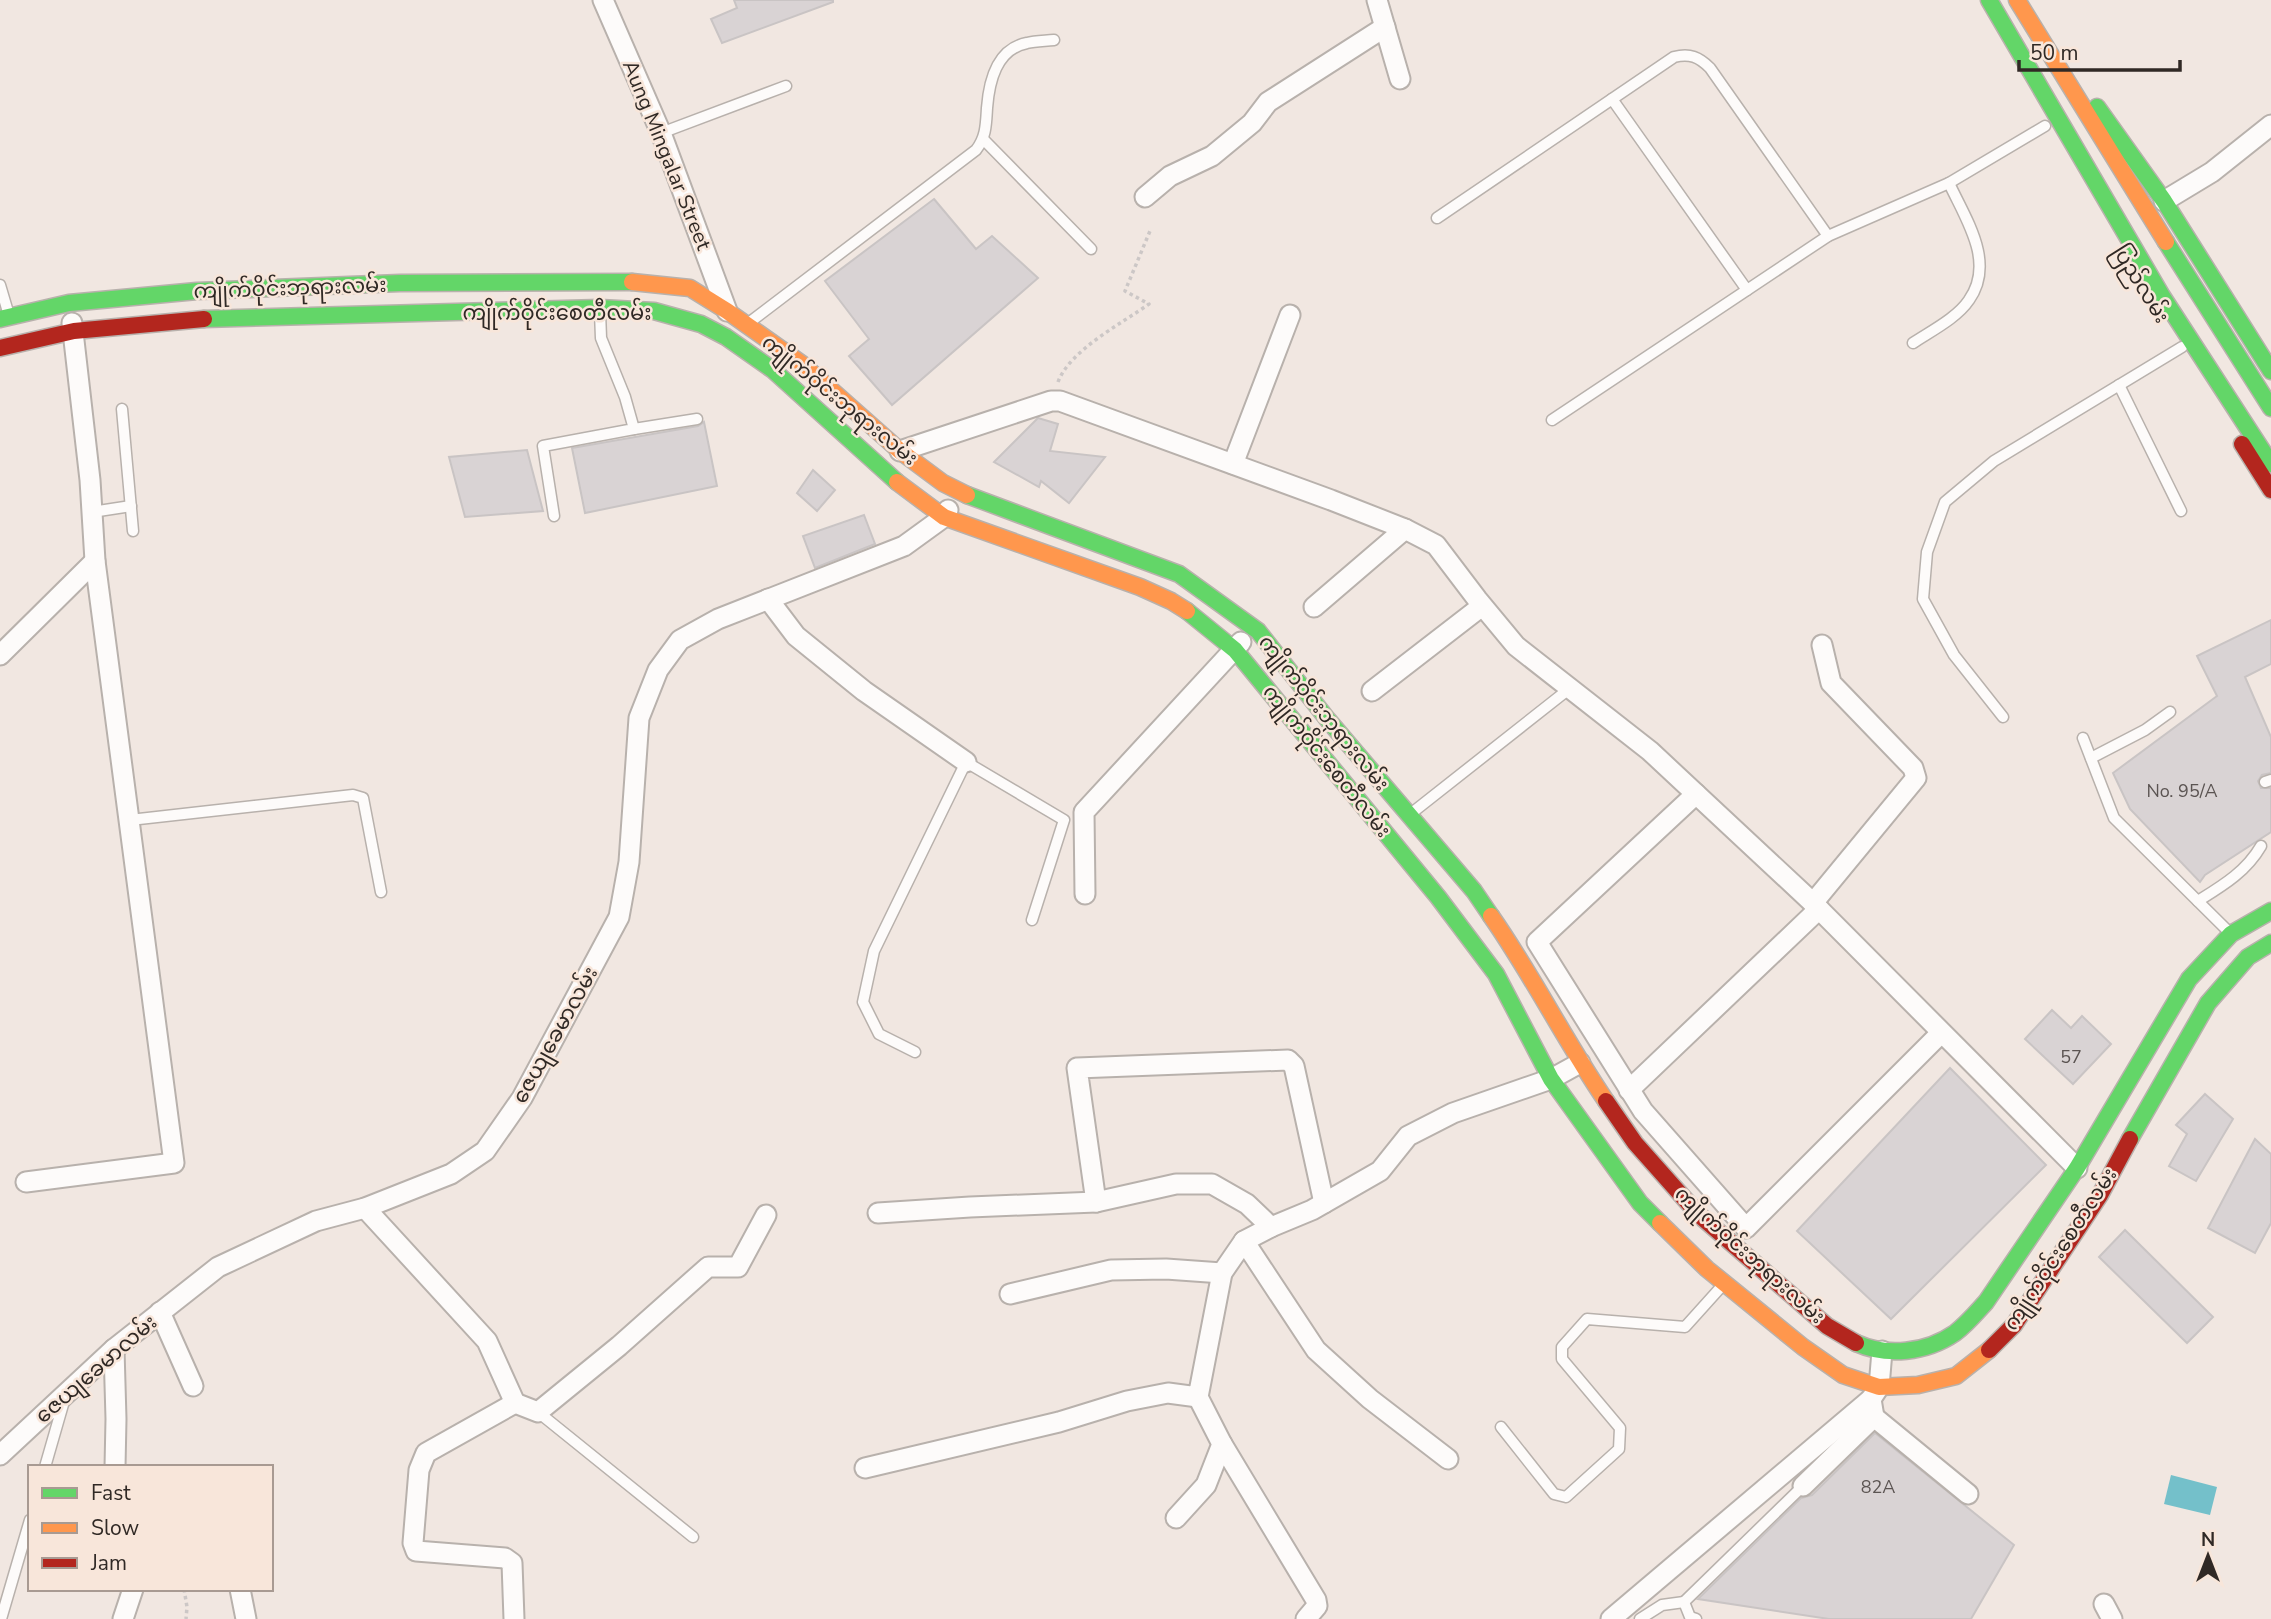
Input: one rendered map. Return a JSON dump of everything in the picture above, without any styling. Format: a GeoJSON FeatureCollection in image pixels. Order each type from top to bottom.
{"type":"FeatureCollection","features":[{"type":"Feature","properties":{"kind":"main road","name":"ပြည်လမ်း"},"geometry":{"type":"LineString","coordinates":[[1989,0],[2162,296],[2271,464]]}},
{"type":"Feature","properties":{"kind":"main road","name":"ပြည်လမ်း"},"geometry":{"type":"LineString","coordinates":[[2017,0],[2089,120],[2271,408]]}},
{"type":"Feature","properties":{"kind":"main road","name":"ပြည်လမ်း"},"geometry":{"type":"LineString","coordinates":[[2050,57],[2109,120],[2164,201],[2271,372]]}},
{"type":"Feature","properties":{"kind":"main road","name":"ပြည်လမ်း"},"geometry":{"type":"LineString","coordinates":[[2028,70],[2053,145]]}},
{"type":"Feature","properties":{"kind":"main road","name":"ပြည်လမ်း"},"geometry":{"type":"LineString","coordinates":[[2075,178],[2214,393],[2235,434],[2271,490]]}},
{"type":"Feature","properties":{"kind":"main road","name":"ကျိုက်ဝိုင်းဘုရားလမ်း"},"geometry":{"type":"LineString","coordinates":[[5,318],[69,303],[197,291],[548,281],[646,282],[690,288],[802,364],[900,451],[943,484],[1180,574],[1258,631],[1328,720],[1474,891],[1519,956],[1580,1063],[1635,1143],[1698,1214],[1827,1326],[1851,1341],[1882,1351],[1917,1348],[1950,1336],[1971,1319],[1986,1302],[2077,1168],[2189,979],[2231,934],[2271,911]]}},
{"type":"Feature","properties":{"kind":"main road"},"geometry":{"type":"LineString","coordinates":[[548,281],[548,309]]}},
{"type":"Feature","properties":{"kind":"main road","name":"ကျိုက်ဝိုင်းစေတီလမ်း"},"geometry":{"type":"LineString","coordinates":[[8,346],[74,331],[215,318],[600,308],[654,311],[701,324],[726,337],[773,370],[905,489],[944,517],[1150,592],[1194,616],[1235,650],[1438,897],[1496,974],[1551,1079],[1640,1203],[1724,1284],[1874,1401],[1918,1385],[1956,1376],[1989,1350],[2014,1325],[2100,1195],[2208,1003],[2248,957],[2271,943]]}},
{"type":"Feature","properties":{"kind":"main road"},"geometry":{"type":"LineString","coordinates":[[1306,738],[1328,720]]}},
{"type":"Feature","properties":{"kind":"main road"},"geometry":{"type":"LineString","coordinates":[[1399,849],[1422,830]]}},
{"type":"Feature","properties":{"kind":"street","name":"Aung Mingalar Street"},"geometry":{"type":"LineString","coordinates":[[603,0],[661,133],[727,311]]}},
{"type":"Feature","properties":{"kind":"street"},"geometry":{"type":"LineString","coordinates":[[1377,0],[1400,79]]}},
{"type":"Feature","properties":{"kind":"street"},"geometry":{"type":"LineString","coordinates":[[1145,197],[1170,176],[1212,156],[1252,123],[1268,102],[1385,27]]}},
{"type":"Feature","properties":{"kind":"street"},"geometry":{"type":"LineString","coordinates":[[2164,201],[2212,172],[2271,125]]}},
{"type":"Feature","properties":{"kind":"street"},"geometry":{"type":"LineString","coordinates":[[26,1182],[171,1166],[174,1163],[95,561],[74,331],[69,303]]}},
{"type":"Feature","properties":{"kind":"street"},"geometry":{"type":"LineString","coordinates":[[726,337],[727,311]]}},
{"type":"Feature","properties":{"kind":"street"},"geometry":{"type":"LineString","coordinates":[[1233,464],[1290,315]]}},
{"type":"Feature","properties":{"kind":"street"},"geometry":{"type":"LineString","coordinates":[[900,451],[1051,401],[1060,401],[1405,529],[1436,545],[1516,646],[1650,751],[1816,906],[2077,1168]]}},
{"type":"Feature","properties":{"kind":"street"},"geometry":{"type":"LineString","coordinates":[[944,517],[959,491]]}},
{"type":"Feature","properties":{"kind":"street","name":"ဇေယျခေမာလမ်း"},"geometry":{"type":"LineString","coordinates":[[0,1455],[114,1349],[218,1266],[316,1221],[365,1208],[451,1174],[485,1151],[522,1098],[620,917],[629,862],[639,718],[658,670],[680,640],[718,619],[904,546],[944,517]]}},
{"type":"Feature","properties":{"kind":"street"},"geometry":{"type":"LineString","coordinates":[[1314,607],[1405,529]]}},
{"type":"Feature","properties":{"kind":"street"},"geometry":{"type":"LineString","coordinates":[[0,655],[95,561]]}},
{"type":"Feature","properties":{"kind":"street"},"geometry":{"type":"LineString","coordinates":[[768,599],[796,636],[864,691],[965,762]]}},
{"type":"Feature","properties":{"kind":"street"},"geometry":{"type":"LineString","coordinates":[[1372,691],[1482,606]]}},
{"type":"Feature","properties":{"kind":"street"},"geometry":{"type":"LineString","coordinates":[[1085,894],[1084,812],[1235,650],[1252,627]]}},
{"type":"Feature","properties":{"kind":"street"},"geometry":{"type":"LineString","coordinates":[[1629,1090],[1816,906],[1916,778],[1913,768],[1831,683],[1822,645]]}},
{"type":"Feature","properties":{"kind":"street"},"geometry":{"type":"LineString","coordinates":[[1696,794],[1537,942],[1643,1111],[1746,1228],[1941,1033]]}},
{"type":"Feature","properties":{"kind":"street"},"geometry":{"type":"LineString","coordinates":[[1096,1202],[1077,1068],[1288,1060],[1294,1066],[1324,1203]]}},
{"type":"Feature","properties":{"kind":"street"},"geometry":{"type":"LineString","coordinates":[[1306,1619],[1317,1606],[1316,1600],[1222,1444],[1198,1397],[1222,1273],[1244,1241],[1324,1203],[1380,1171],[1408,1136],[1453,1113],[1551,1079],[1580,1063]]}},
{"type":"Feature","properties":{"kind":"street"},"geometry":{"type":"LineString","coordinates":[[878,1213],[1096,1202],[1176,1184],[1212,1184],[1247,1204],[1271,1227]]}},
{"type":"Feature","properties":{"kind":"street"},"geometry":{"type":"LineString","coordinates":[[365,1208],[487,1341],[515,1404],[538,1412],[619,1346],[708,1267],[738,1267],[766,1215]]}},
{"type":"Feature","properties":{"kind":"street"},"geometry":{"type":"LineString","coordinates":[[1244,1241],[1316,1350],[1370,1399],[1448,1459]]}},
{"type":"Feature","properties":{"kind":"street"},"geometry":{"type":"LineString","coordinates":[[1010,1294],[1111,1270],[1166,1269],[1222,1273]]}},
{"type":"Feature","properties":{"kind":"street"},"geometry":{"type":"LineString","coordinates":[[160,1312],[193,1386]]}},
{"type":"Feature","properties":{"kind":"street"},"geometry":{"type":"LineString","coordinates":[[114,1349],[115,1465]]}},
{"type":"Feature","properties":{"kind":"street"},"geometry":{"type":"LineString","coordinates":[[1803,1486],[1874,1401],[1882,1351]]}},
{"type":"Feature","properties":{"kind":"street"},"geometry":{"type":"LineString","coordinates":[[865,1468],[1059,1422],[1127,1401],[1168,1393],[1198,1397]]}},
{"type":"Feature","properties":{"kind":"street"},"geometry":{"type":"LineString","coordinates":[[1874,1401],[1968,1494]]}},
{"type":"Feature","properties":{"kind":"street"},"geometry":{"type":"LineString","coordinates":[[1611,1619],[1874,1401]]}},
{"type":"Feature","properties":{"kind":"street"},"geometry":{"type":"LineString","coordinates":[[514,1619],[512,1563],[505,1558],[416,1551],[414,1543],[419,1470],[426,1453],[515,1404]]}},
{"type":"Feature","properties":{"kind":"street"},"geometry":{"type":"LineString","coordinates":[[1176,1518],[1206,1485],[1222,1444]]}},
{"type":"Feature","properties":{"kind":"street"},"geometry":{"type":"LineString","coordinates":[[123,1619],[132,1591]]}},
{"type":"Feature","properties":{"kind":"street"},"geometry":{"type":"LineString","coordinates":[[240,1591],[246,1619]]}},
{"type":"Feature","properties":{"kind":"lane"},"geometry":{"type":"LineString","coordinates":[[747,325],[976,150],[984,140],[988,96],[996,65],[1009,52],[1024,43],[1054,40]]}},
{"type":"Feature","properties":{"kind":"lane"},"geometry":{"type":"LineString","coordinates":[[1437,218],[1674,57],[1692,55],[1710,68],[1828,236]]}},
{"type":"Feature","properties":{"kind":"lane"},"geometry":{"type":"LineString","coordinates":[[661,133],[786,86]]}},
{"type":"Feature","properties":{"kind":"lane"},"geometry":{"type":"LineString","coordinates":[[1612,99],[1747,290]]}},
{"type":"Feature","properties":{"kind":"lane"},"geometry":{"type":"LineString","coordinates":[[1552,420],[1828,236],[1949,183],[2045,125]]}},
{"type":"Feature","properties":{"kind":"lane"},"geometry":{"type":"LineString","coordinates":[[984,140],[1091,248]]}},
{"type":"Feature","properties":{"kind":"lane"},"geometry":{"type":"LineString","coordinates":[[1913,343],[1959,310],[1969,299],[1979,274],[1978,247],[1949,183]]}},
{"type":"Feature","properties":{"kind":"lane"},"geometry":{"type":"LineString","coordinates":[[0,285],[8,346]]}},
{"type":"Feature","properties":{"kind":"lane"},"geometry":{"type":"LineString","coordinates":[[600,308],[601,338],[625,397],[634,429]]}},
{"type":"Feature","properties":{"kind":"lane"},"geometry":{"type":"LineString","coordinates":[[2003,717],[1954,655],[1923,599],[1927,552],[1945,502],[1994,461],[2182,347]]}},
{"type":"Feature","properties":{"kind":"lane"},"geometry":{"type":"LineString","coordinates":[[2119,385],[2181,511]]}},
{"type":"Feature","properties":{"kind":"lane"},"geometry":{"type":"LineString","coordinates":[[122,409],[133,531]]}},
{"type":"Feature","properties":{"kind":"lane"},"geometry":{"type":"LineString","coordinates":[[554,516],[543,446],[697,419]]}},
{"type":"Feature","properties":{"kind":"lane"},"geometry":{"type":"LineString","coordinates":[[92,512],[131,506]]}},
{"type":"Feature","properties":{"kind":"lane"},"geometry":{"type":"LineString","coordinates":[[1409,815],[1569,689]]}},
{"type":"Feature","properties":{"kind":"lane"},"geometry":{"type":"LineString","coordinates":[[2091,758],[2145,730],[2170,712]]}},
{"type":"Feature","properties":{"kind":"lane"},"geometry":{"type":"LineString","coordinates":[[2083,738],[2114,818],[2231,934]]}},
{"type":"Feature","properties":{"kind":"lane"},"geometry":{"type":"LineString","coordinates":[[915,1052],[879,1034],[863,1002],[874,951],[965,762],[1064,820],[1032,920]]}},
{"type":"Feature","properties":{"kind":"lane"},"geometry":{"type":"LineString","coordinates":[[130,820],[353,795],[363,798],[381,892]]}},
{"type":"Feature","properties":{"kind":"lane"},"geometry":{"type":"LineString","coordinates":[[2198,901],[2230,881],[2254,858],[2261,846]]}},
{"type":"Feature","properties":{"kind":"lane"},"geometry":{"type":"LineString","coordinates":[[1501,1427],[1554,1494],[1566,1497],[1619,1449],[1620,1428],[1562,1359],[1562,1347],[1587,1319],[1685,1328],[1724,1284]]}},
{"type":"Feature","properties":{"kind":"lane"},"geometry":{"type":"LineString","coordinates":[[46,1465],[66,1394]]}},
{"type":"Feature","properties":{"kind":"lane"},"geometry":{"type":"LineString","coordinates":[[538,1412],[693,1538]]}},
{"type":"Feature","properties":{"kind":"lane"},"geometry":{"type":"LineString","coordinates":[[1640,1619],[1662,1605],[1684,1602],[1803,1486]]}},
{"type":"Feature","properties":{"kind":"lane"},"geometry":{"type":"LineString","coordinates":[[1,1619],[28,1527]]}},
{"type":"Feature","properties":{"kind":"lane"},"geometry":{"type":"LineString","coordinates":[[1684,1602],[1690,1617],[1696,1619]]}},
{"type":"Feature","properties":{"kind":"path"},"geometry":{"type":"LineString","coordinates":[[1051,401],[1061,374],[1077,354],[1149,304],[1125,291],[1150,231]]}},
{"type":"Feature","properties":{"kind":"path"},"geometry":{"type":"LineString","coordinates":[[184,1591],[186,1619]]}},
{"type":"Feature","properties":{"kind":"water"},"geometry":{"type":"Polygon","coordinates":[[[2171,1475],[2217,1487],[2210,1515],[2164,1504],[2171,1475]]]}},
{"type":"Feature","properties":{"kind":"building"},"geometry":{"type":"Polygon","coordinates":[[[734,0],[833,2],[722,43],[711,19],[737,8],[734,0]]]}},
{"type":"Feature","properties":{"kind":"building"},"geometry":{"type":"Polygon","coordinates":[[[934,199],[976,249],[992,236],[1038,278],[892,405],[849,356],[869,339],[825,281],[934,199]]]}},
{"type":"Feature","properties":{"kind":"building"},"geometry":{"type":"Polygon","coordinates":[[[1038,418],[1058,424],[1050,451],[1105,457],[1069,503],[1041,481],[1039,487],[994,462],[1038,418]]]}},
{"type":"Feature","properties":{"kind":"building"},"geometry":{"type":"Polygon","coordinates":[[[704,422],[717,486],[585,513],[572,448],[698,426],[704,422]]]}},
{"type":"Feature","properties":{"kind":"building"},"geometry":{"type":"Polygon","coordinates":[[[527,450],[543,511],[465,517],[449,457],[527,450]]]}},
{"type":"Feature","properties":{"kind":"building"},"geometry":{"type":"Polygon","coordinates":[[[813,470],[835,490],[817,511],[797,493],[813,470]]]}},
{"type":"Feature","properties":{"kind":"building"},"geometry":{"type":"Polygon","coordinates":[[[864,515],[875,544],[815,568],[803,536],[864,515]]]}},
{"type":"Feature","properties":{"kind":"building"},"geometry":{"type":"Polygon","coordinates":[[[2271,620],[2271,664],[2245,677],[2271,737],[2271,773],[2262,775],[2258,781],[2261,788],[2271,788],[2271,832],[2205,875],[2200,882],[2130,809],[2113,773],[2217,696],[2197,656],[2271,620]]]}},
{"type":"Feature","properties":{"kind":"building"},"geometry":{"type":"Polygon","coordinates":[[[2052,1010],[2071,1028],[2082,1016],[2111,1044],[2073,1084],[2025,1039],[2052,1010]]]}},
{"type":"Feature","properties":{"kind":"building"},"geometry":{"type":"Polygon","coordinates":[[[1950,1068],[2046,1165],[1891,1319],[1797,1231],[1950,1068]]]}},
{"type":"Feature","properties":{"kind":"building"},"geometry":{"type":"Polygon","coordinates":[[[2205,1094],[2233,1119],[2196,1181],[2169,1166],[2187,1134],[2176,1125],[2205,1094]]]}},
{"type":"Feature","properties":{"kind":"building"},"geometry":{"type":"Polygon","coordinates":[[[2255,1139],[2271,1154],[2271,1223],[2255,1253],[2208,1228],[2255,1139]]]}},
{"type":"Feature","properties":{"kind":"building"},"geometry":{"type":"Polygon","coordinates":[[[2125,1230],[2213,1317],[2187,1343],[2099,1257],[2125,1230]]]}},
{"type":"Feature","properties":{"kind":"building"},"geometry":{"type":"Polygon","coordinates":[[[1875,1433],[2014,1545],[1971,1619],[1829,1619],[1698,1599],[1801,1498],[1812,1495],[1875,1433]]]}},
{"type":"Feature","properties":{"kind":"traffic: fast"},"geometry":{"type":"LineString","coordinates":[[1989,0],[2162,296],[2271,464]]}},
{"type":"Feature","properties":{"kind":"traffic: fast"},"geometry":{"type":"LineString","coordinates":[[2097,107],[2164,201],[2271,371]]}},
{"type":"Feature","properties":{"kind":"traffic: fast"},"geometry":{"type":"LineString","coordinates":[[2166,242],[2271,408]]}},
{"type":"Feature","properties":{"kind":"traffic: fast"},"geometry":{"type":"LineString","coordinates":[[0,319],[69,303],[197,291],[400,283],[632,282]]}},
{"type":"Feature","properties":{"kind":"traffic: fast"},"geometry":{"type":"LineString","coordinates":[[204,319],[600,308],[654,311],[701,324],[726,337],[773,370],[897,482]]}},
{"type":"Feature","properties":{"kind":"traffic: fast"},"geometry":{"type":"LineString","coordinates":[[967,495],[1179,574],[1258,631],[1328,720],[1474,891],[1491,916]]}},
{"type":"Feature","properties":{"kind":"traffic: fast"},"geometry":{"type":"LineString","coordinates":[[1187,611],[1235,650],[1438,897],[1496,974],[1551,1079],[1640,1203],[1660,1223]]}},
{"type":"Feature","properties":{"kind":"traffic: fast"},"geometry":{"type":"LineString","coordinates":[[1856,1343],[1880,1350],[1919,1349],[1944,1340],[1971,1318],[1986,1302],[2077,1168],[2189,979],[2231,934],[2271,911]]}},
{"type":"Feature","properties":{"kind":"traffic: fast"},"geometry":{"type":"LineString","coordinates":[[2130,1139],[2208,1003],[2248,957],[2271,943]]}},
{"type":"Feature","properties":{"kind":"traffic: slow"},"geometry":{"type":"LineString","coordinates":[[2017,0],[2166,242]]}},
{"type":"Feature","properties":{"kind":"traffic: slow"},"geometry":{"type":"LineString","coordinates":[[632,282],[690,288],[727,311],[802,364],[900,451],[943,483],[967,495]]}},
{"type":"Feature","properties":{"kind":"traffic: slow"},"geometry":{"type":"LineString","coordinates":[[897,482],[944,517],[1140,587],[1187,611]]}},
{"type":"Feature","properties":{"kind":"traffic: slow"},"geometry":{"type":"LineString","coordinates":[[1491,916],[1606,1101]]}},
{"type":"Feature","properties":{"kind":"traffic: slow"},"geometry":{"type":"LineString","coordinates":[[1660,1223],[1707,1269],[1803,1347],[1843,1375],[1879,1387],[1918,1385],[1956,1376],[1989,1350]]}},
{"type":"Feature","properties":{"kind":"traffic: jam"},"geometry":{"type":"LineString","coordinates":[[0,348],[74,331],[204,319]]}},
{"type":"Feature","properties":{"kind":"traffic: jam"},"geometry":{"type":"LineString","coordinates":[[2242,444],[2271,490]]}},
{"type":"Feature","properties":{"kind":"traffic: jam"},"geometry":{"type":"LineString","coordinates":[[1606,1101],[1635,1143],[1698,1214],[1827,1326],[1856,1343]]}},
{"type":"Feature","properties":{"kind":"traffic: jam"},"geometry":{"type":"LineString","coordinates":[[1989,1350],[2014,1325],[2100,1195],[2130,1139]]}}]}
